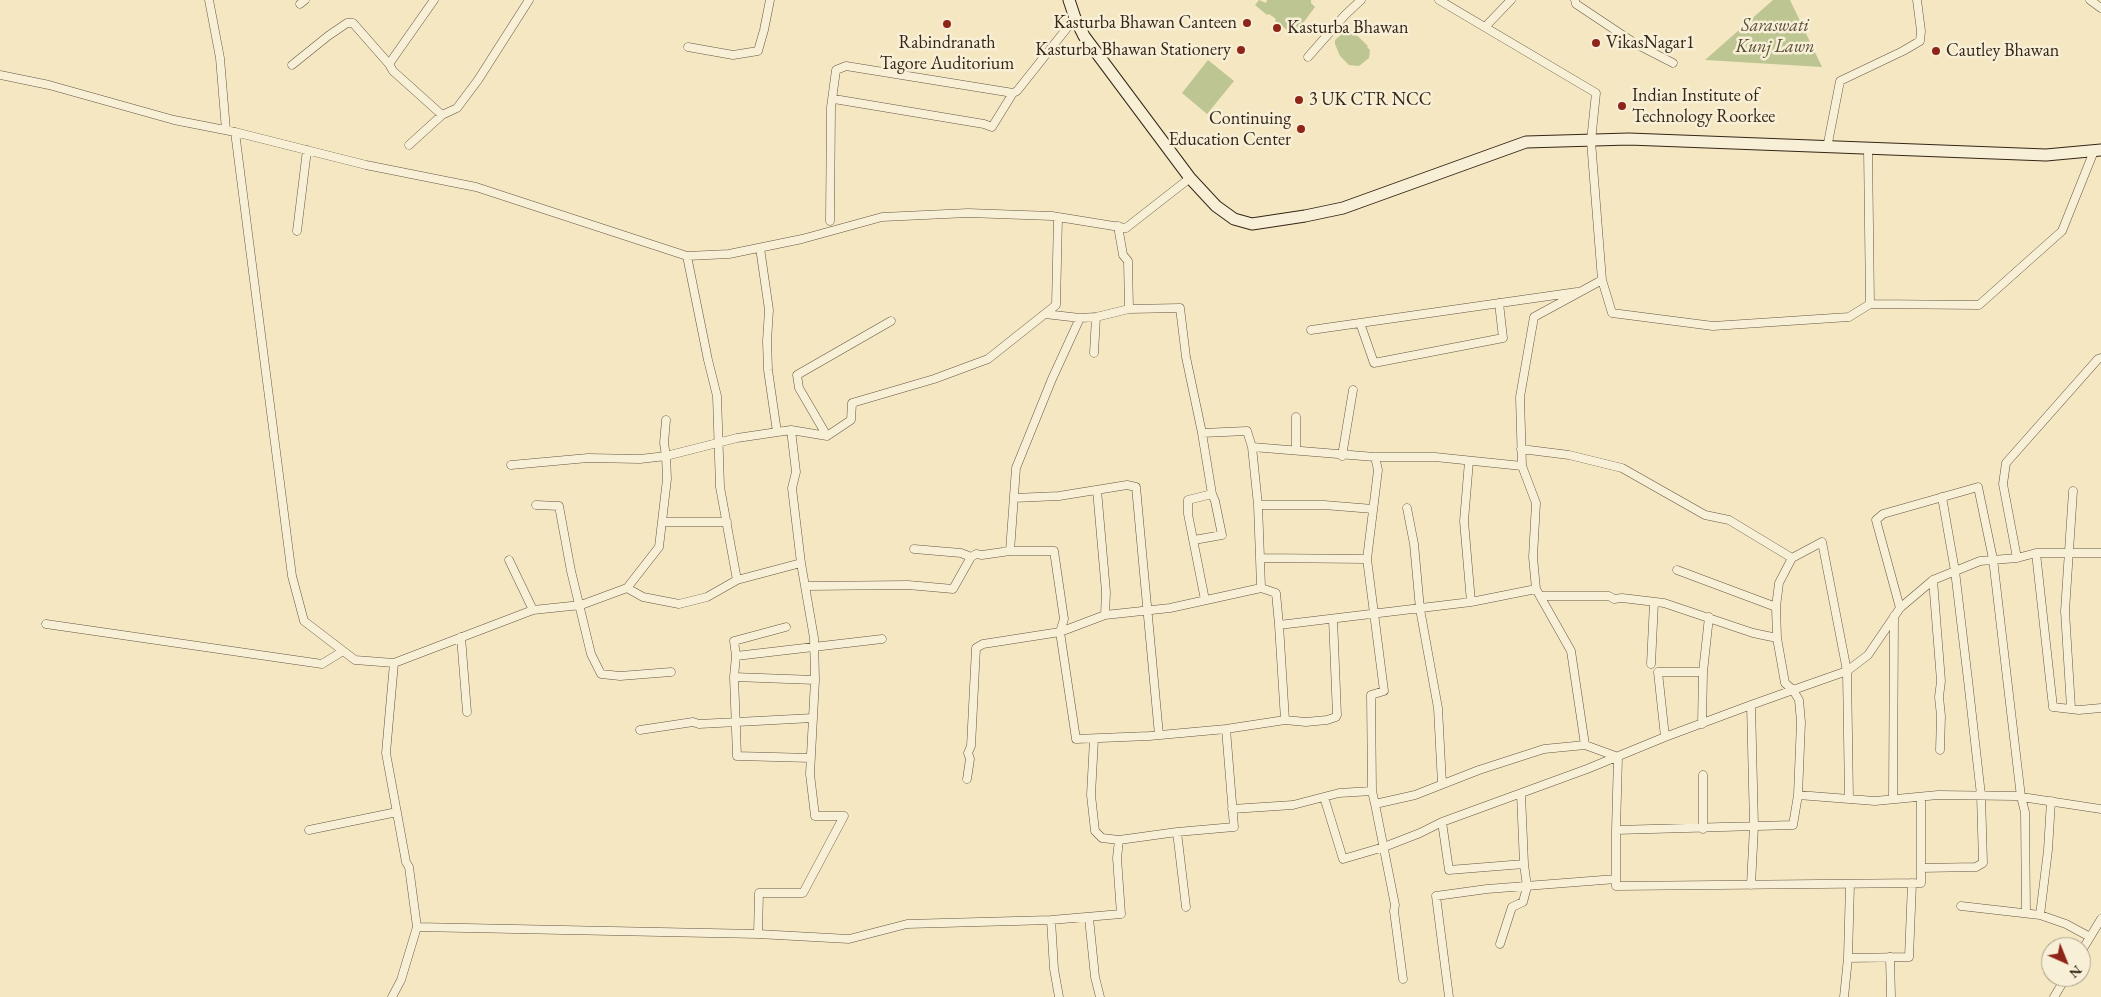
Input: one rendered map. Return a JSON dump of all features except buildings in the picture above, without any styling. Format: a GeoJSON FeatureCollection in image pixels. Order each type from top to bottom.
{"type":"FeatureCollection","features":[{"type":"Feature","properties":{"kind":"street"},"geometry":{"type":"LineString","coordinates":[[209,0],[220,58],[292,576],[304,621],[355,660],[394,663],[533,610],[580,605],[627,588],[659,547],[666,479],[664,436],[666,420]]}},
{"type":"Feature","properties":{"kind":"street"},"geometry":{"type":"LineString","coordinates":[[389,64],[434,0]]}},
{"type":"Feature","properties":{"kind":"street"},"geometry":{"type":"LineString","coordinates":[[409,145],[442,115],[457,108],[530,0]]}},
{"type":"Feature","properties":{"kind":"street"},"geometry":{"type":"LineString","coordinates":[[688,47],[733,54],[758,51],[770,0]]}},
{"type":"Feature","properties":{"kind":"street"},"geometry":{"type":"LineString","coordinates":[[1069,0],[1084,36],[1190,178],[1216,206],[1234,219],[1252,224],[1342,208],[1526,142],[1591,141],[1638,140],[2046,155],[2098,150],[2062,231],[1979,305],[1870,304],[1849,317],[1713,326],[1612,313],[1602,280],[1591,141],[1596,93],[1439,0]]}},
{"type":"Feature","properties":{"kind":"street"},"geometry":{"type":"LineString","coordinates":[[1308,57],[1345,15],[1362,0]]}},
{"type":"Feature","properties":{"kind":"street"},"geometry":{"type":"LineString","coordinates":[[1485,27],[1511,0]]}},
{"type":"Feature","properties":{"kind":"street"},"geometry":{"type":"LineString","coordinates":[[1828,148],[1840,81],[1904,51],[1920,41],[1921,31],[1917,0]]}},
{"type":"Feature","properties":{"kind":"street"},"geometry":{"type":"LineString","coordinates":[[2090,0],[2101,8]]}},
{"type":"Feature","properties":{"kind":"street"},"geometry":{"type":"LineString","coordinates":[[1574,1],[1636,44],[1673,63]]}},
{"type":"Feature","properties":{"kind":"street"},"geometry":{"type":"LineString","coordinates":[[834,99],[984,124],[992,127],[1013,93],[1018,90],[1075,18]]}},
{"type":"Feature","properties":{"kind":"street"},"geometry":{"type":"LineString","coordinates":[[292,65],[347,23],[352,23],[389,64],[393,71],[442,115]]}},
{"type":"Feature","properties":{"kind":"street"},"geometry":{"type":"LineString","coordinates":[[830,221],[831,107],[834,99],[836,70],[846,66],[1013,93]]}},
{"type":"Feature","properties":{"kind":"street"},"geometry":{"type":"LineString","coordinates":[[0,75],[49,86],[174,120],[230,131],[366,165],[476,187],[687,256],[728,254],[760,248],[802,239],[882,217],[968,212],[1058,217],[1126,228],[1190,178]]}},
{"type":"Feature","properties":{"kind":"street"},"geometry":{"type":"LineString","coordinates":[[1868,149],[1870,304]]}},
{"type":"Feature","properties":{"kind":"street"},"geometry":{"type":"LineString","coordinates":[[297,231],[308,150]]}},
{"type":"Feature","properties":{"kind":"street"},"geometry":{"type":"LineString","coordinates":[[511,465],[588,458],[640,459],[666,456],[719,442],[791,430],[827,436],[851,420],[852,403],[988,359],[1056,305],[1058,217]]}},
{"type":"Feature","properties":{"kind":"street"},"geometry":{"type":"LineString","coordinates":[[1118,226],[1123,255],[1128,261],[1129,309]]}},
{"type":"Feature","properties":{"kind":"street"},"geometry":{"type":"LineString","coordinates":[[760,248],[769,310],[768,370],[776,432]]}},
{"type":"Feature","properties":{"kind":"street"},"geometry":{"type":"LineString","coordinates":[[687,256],[717,396],[720,487],[737,580]]}},
{"type":"Feature","properties":{"kind":"street"},"geometry":{"type":"LineString","coordinates":[[1584,745],[1571,651],[1538,593],[1533,557],[1536,503],[1522,466],[1520,397],[1534,317],[1602,280]]}},
{"type":"Feature","properties":{"kind":"street"},"geometry":{"type":"LineString","coordinates":[[1312,330],[1584,291]]}},
{"type":"Feature","properties":{"kind":"street"},"geometry":{"type":"LineString","coordinates":[[1360,323],[1374,363],[1503,338],[1499,303]]}},
{"type":"Feature","properties":{"kind":"street"},"geometry":{"type":"LineString","coordinates":[[1045,314],[1080,318],[1096,317],[1129,309],[1180,308],[1186,357],[1202,433],[1212,494],[1222,535],[1194,540]]}},
{"type":"Feature","properties":{"kind":"street"},"geometry":{"type":"LineString","coordinates":[[1094,353],[1096,317]]}},
{"type":"Feature","properties":{"kind":"street"},"geometry":{"type":"LineString","coordinates":[[1010,551],[1016,468],[1052,379],[1080,318]]}},
{"type":"Feature","properties":{"kind":"street"},"geometry":{"type":"LineString","coordinates":[[827,436],[799,388],[797,376],[891,321]]}},
{"type":"Feature","properties":{"kind":"street"},"geometry":{"type":"LineString","coordinates":[[2017,558],[2003,484],[2006,463],[2098,359],[2101,358]]}},
{"type":"Feature","properties":{"kind":"street"},"geometry":{"type":"LineString","coordinates":[[1342,456],[1353,390]]}},
{"type":"Feature","properties":{"kind":"street"},"geometry":{"type":"LineString","coordinates":[[1296,417],[1296,449]]}},
{"type":"Feature","properties":{"kind":"street"},"geometry":{"type":"LineString","coordinates":[[758,934],[759,893],[804,893],[844,816],[815,816],[810,774],[815,680],[814,647],[792,488],[796,472],[791,430]]}},
{"type":"Feature","properties":{"kind":"street"},"geometry":{"type":"LineString","coordinates":[[1202,433],[1247,431],[1252,447],[1258,505],[1261,588]]}},
{"type":"Feature","properties":{"kind":"street"},"geometry":{"type":"LineString","coordinates":[[1252,447],[1296,449],[1342,456],[1435,457],[1522,466]]}},
{"type":"Feature","properties":{"kind":"street"},"geometry":{"type":"LineString","coordinates":[[1522,449],[1569,455],[1622,468],[1705,515],[1729,520],[1792,558]]}},
{"type":"Feature","properties":{"kind":"street"},"geometry":{"type":"LineString","coordinates":[[1375,457],[1378,470],[1367,559],[1384,692],[1371,695],[1372,791],[1395,905],[1394,911],[1403,979]]}},
{"type":"Feature","properties":{"kind":"street"},"geometry":{"type":"LineString","coordinates":[[1469,461],[1464,520],[1471,602]]}},
{"type":"Feature","properties":{"kind":"street"},"geometry":{"type":"LineString","coordinates":[[1014,498],[1059,496],[1127,485],[1136,487],[1159,735]]}},
{"type":"Feature","properties":{"kind":"street"},"geometry":{"type":"LineString","coordinates":[[1900,608],[1876,520],[1883,514],[1978,487],[1993,559],[2021,797],[2025,812],[2026,913]]}},
{"type":"Feature","properties":{"kind":"street"},"geometry":{"type":"LineString","coordinates":[[1096,490],[1106,592],[1105,615]]}},
{"type":"Feature","properties":{"kind":"street"},"geometry":{"type":"LineString","coordinates":[[2071,708],[2064,611],[2072,491]]}},
{"type":"Feature","properties":{"kind":"street"},"geometry":{"type":"LineString","coordinates":[[1205,600],[1188,500],[1212,494]]}},
{"type":"Feature","properties":{"kind":"street"},"geometry":{"type":"LineString","coordinates":[[1921,868],[1976,867],[1983,864],[1981,795],[1956,571],[1942,497]]}},
{"type":"Feature","properties":{"kind":"street"},"geometry":{"type":"LineString","coordinates":[[536,505],[559,506],[571,570],[591,654],[601,674],[620,676],[671,672]]}},
{"type":"Feature","properties":{"kind":"street"},"geometry":{"type":"LineString","coordinates":[[1258,505],[1324,505],[1373,509]]}},
{"type":"Feature","properties":{"kind":"street"},"geometry":{"type":"LineString","coordinates":[[1407,508],[1414,544],[1420,609],[1438,708],[1442,784]]}},
{"type":"Feature","properties":{"kind":"street"},"geometry":{"type":"LineString","coordinates":[[662,522],[727,522]]}},
{"type":"Feature","properties":{"kind":"street"},"geometry":{"type":"LineString","coordinates":[[1616,830],[1793,825],[1798,795],[1801,722],[1799,700],[1793,690],[1784,683],[1777,638],[1776,607],[1779,583],[1792,558],[1822,542],[1847,671],[1849,799]]}},
{"type":"Feature","properties":{"kind":"street"},"geometry":{"type":"LineString","coordinates":[[914,549],[954,552],[971,557]]}},
{"type":"Feature","properties":{"kind":"street"},"geometry":{"type":"LineString","coordinates":[[806,586],[908,584],[953,589],[971,557],[976,554],[982,555],[1010,551],[1054,551],[1064,619],[1060,632],[1076,740],[1226,729],[1285,720],[1306,722],[1327,720],[1337,715],[1333,619]]}},
{"type":"Feature","properties":{"kind":"street"},"geometry":{"type":"LineString","coordinates":[[2036,553],[2053,707],[2079,710],[2101,708]]}},
{"type":"Feature","properties":{"kind":"street"},"geometry":{"type":"LineString","coordinates":[[1324,797],[1343,860],[1384,847],[1442,822],[1521,794],[1665,737],[1847,671],[1868,655],[1900,608],[1933,580],[1980,561],[2017,558],[2036,553],[2101,553]]}},
{"type":"Feature","properties":{"kind":"street"},"geometry":{"type":"LineString","coordinates":[[1260,558],[1367,559]]}},
{"type":"Feature","properties":{"kind":"street"},"geometry":{"type":"LineString","coordinates":[[509,560],[533,610]]}},
{"type":"Feature","properties":{"kind":"street"},"geometry":{"type":"LineString","coordinates":[[627,588],[643,597],[679,604],[708,597],[737,580],[801,563]]}},
{"type":"Feature","properties":{"kind":"street"},"geometry":{"type":"LineString","coordinates":[[1677,570],[1776,607]]}},
{"type":"Feature","properties":{"kind":"street"},"geometry":{"type":"LineString","coordinates":[[1933,580],[1941,682],[1939,697],[1941,716],[1940,750]]}},
{"type":"Feature","properties":{"kind":"street"},"geometry":{"type":"LineString","coordinates":[[967,779],[970,759],[968,753],[971,746],[976,648],[983,644],[1060,632],[1105,615],[1147,611],[1261,588],[1276,593],[1285,720]]}},
{"type":"Feature","properties":{"kind":"street"},"geometry":{"type":"LineString","coordinates":[[1279,625],[1373,615],[1538,593],[1609,596],[1614,599],[1622,598],[1664,603],[1753,633],[1777,638]]}},
{"type":"Feature","properties":{"kind":"street"},"geometry":{"type":"LineString","coordinates":[[1651,664],[1654,602]]}},
{"type":"Feature","properties":{"kind":"street"},"geometry":{"type":"LineString","coordinates":[[1894,616],[1894,800]]}},
{"type":"Feature","properties":{"kind":"street"},"geometry":{"type":"LineString","coordinates":[[1702,724],[1703,672],[1709,617]]}},
{"type":"Feature","properties":{"kind":"street"},"geometry":{"type":"LineString","coordinates":[[46,624],[285,659],[293,662],[322,664],[343,651]]}},
{"type":"Feature","properties":{"kind":"street"},"geometry":{"type":"LineString","coordinates":[[786,627],[734,641],[736,656],[734,677],[737,756],[811,758]]}},
{"type":"Feature","properties":{"kind":"street"},"geometry":{"type":"LineString","coordinates":[[461,637],[467,712]]}},
{"type":"Feature","properties":{"kind":"street"},"geometry":{"type":"LineString","coordinates":[[736,656],[882,639]]}},
{"type":"Feature","properties":{"kind":"street"},"geometry":{"type":"LineString","coordinates":[[392,997],[401,980],[417,927],[409,867],[386,753],[394,663]]}},
{"type":"Feature","properties":{"kind":"street"},"geometry":{"type":"LineString","coordinates":[[1665,737],[1658,672],[1703,672]]}},
{"type":"Feature","properties":{"kind":"street"},"geometry":{"type":"LineString","coordinates":[[734,677],[815,680]]}},
{"type":"Feature","properties":{"kind":"street"},"geometry":{"type":"LineString","coordinates":[[1751,705],[1754,826],[1751,885]]}},
{"type":"Feature","properties":{"kind":"street"},"geometry":{"type":"LineString","coordinates":[[640,730],[693,722],[699,724],[813,718]]}},
{"type":"Feature","properties":{"kind":"street"},"geometry":{"type":"LineString","coordinates":[[1094,739],[1091,795],[1096,831],[1102,838],[1118,840],[1234,827],[1226,729]]}},
{"type":"Feature","properties":{"kind":"street"},"geometry":{"type":"LineString","coordinates":[[1375,804],[1415,795],[1479,770],[1544,749],[1584,745],[1618,757]]}},
{"type":"Feature","properties":{"kind":"street"},"geometry":{"type":"LineString","coordinates":[[1618,757],[1616,886],[1921,882],[1921,797]]}},
{"type":"Feature","properties":{"kind":"street"},"geometry":{"type":"LineString","coordinates":[[1703,775],[1703,828]]}},
{"type":"Feature","properties":{"kind":"street"},"geometry":{"type":"LineString","coordinates":[[1232,809],[1293,805],[1339,793],[1372,791]]}},
{"type":"Feature","properties":{"kind":"street"},"geometry":{"type":"LineString","coordinates":[[1500,944],[1512,907],[1523,902],[1526,887],[1521,794]]}},
{"type":"Feature","properties":{"kind":"street"},"geometry":{"type":"LineString","coordinates":[[1798,795],[1875,801],[1981,795],[2021,797],[2101,809]]}},
{"type":"Feature","properties":{"kind":"street"},"geometry":{"type":"LineString","coordinates":[[2040,915],[2048,850],[2051,801]]}},
{"type":"Feature","properties":{"kind":"street"},"geometry":{"type":"LineString","coordinates":[[310,830],[397,812]]}},
{"type":"Feature","properties":{"kind":"street"},"geometry":{"type":"LineString","coordinates":[[1442,822],[1449,870],[1524,864]]}},
{"type":"Feature","properties":{"kind":"street"},"geometry":{"type":"LineString","coordinates":[[1177,832],[1186,907]]}},
{"type":"Feature","properties":{"kind":"street"},"geometry":{"type":"LineString","coordinates":[[417,927],[758,934],[849,939],[908,924],[1089,918],[1121,914],[1117,858],[1118,840]]}},
{"type":"Feature","properties":{"kind":"street"},"geometry":{"type":"LineString","coordinates":[[1449,997],[1436,896],[1487,889],[1616,879]]}},
{"type":"Feature","properties":{"kind":"street"},"geometry":{"type":"LineString","coordinates":[[1848,958],[1909,957],[1912,883]]}},
{"type":"Feature","properties":{"kind":"street"},"geometry":{"type":"LineString","coordinates":[[1844,997],[1848,958],[1850,884]]}},
{"type":"Feature","properties":{"kind":"street"},"geometry":{"type":"LineString","coordinates":[[1960,906],[2040,915],[2066,924],[2090,937],[2101,919]]}},
{"type":"Feature","properties":{"kind":"street"},"geometry":{"type":"LineString","coordinates":[[1089,918],[1095,977],[1100,997]]}},
{"type":"Feature","properties":{"kind":"street"},"geometry":{"type":"LineString","coordinates":[[1051,920],[1054,969],[1059,997]]}},
{"type":"Feature","properties":{"kind":"street"},"geometry":{"type":"LineString","coordinates":[[1890,958],[1891,997]]}},
{"type":"Feature","properties":{"kind":"green space"},"geometry":{"type":"Polygon","coordinates":[[[1259,0],[1266,3],[1267,0],[1311,0],[1315,7],[1294,35],[1275,21],[1276,19],[1269,14],[1267,15],[1255,5],[1259,0]]]}},
{"type":"Feature","properties":{"kind":"green space","name":"Saraswati Kunj Lawn"},"geometry":{"type":"Polygon","coordinates":[[[1773,0],[1790,0],[1822,67],[1705,60],[1773,0]]]}},
{"type":"Feature","properties":{"kind":"green space"},"geometry":{"type":"Polygon","coordinates":[[[1349,28],[1370,50],[1369,58],[1359,66],[1349,65],[1340,56],[1335,44],[1335,40],[1349,28]]]}},
{"type":"Feature","properties":{"kind":"green space"},"geometry":{"type":"Polygon","coordinates":[[[1208,60],[1234,81],[1207,114],[1182,93],[1208,60]]]}},
{"type":"Feature","properties":{"kind":"place","name":"Kasturba Bhawan Canteen"},"geometry":{"type":"Point","coordinates":[1247,23]}},
{"type":"Feature","properties":{"kind":"place","name":"Rabindranath Tagore Auditorium"},"geometry":{"type":"Point","coordinates":[947,24]}},
{"type":"Feature","properties":{"kind":"place","name":"Kasturba Bhawan"},"geometry":{"type":"Point","coordinates":[1277,28]}},
{"type":"Feature","properties":{"kind":"place","name":"VikasNagar1"},"geometry":{"type":"Point","coordinates":[1596,43]}},
{"type":"Feature","properties":{"kind":"place","name":"Kasturba Bhawan Stationery"},"geometry":{"type":"Point","coordinates":[1241,50]}},
{"type":"Feature","properties":{"kind":"place","name":"Cautley Bhawan"},"geometry":{"type":"Point","coordinates":[1936,51]}},
{"type":"Feature","properties":{"kind":"place","name":"3 UK CTR NCC"},"geometry":{"type":"Point","coordinates":[1299,100]}},
{"type":"Feature","properties":{"kind":"place","name":"Indian Institute of Technology Roorkee"},"geometry":{"type":"Point","coordinates":[1622,106]}},
{"type":"Feature","properties":{"kind":"place","name":"Continuing Education Center"},"geometry":{"type":"Point","coordinates":[1301,129]}}]}
